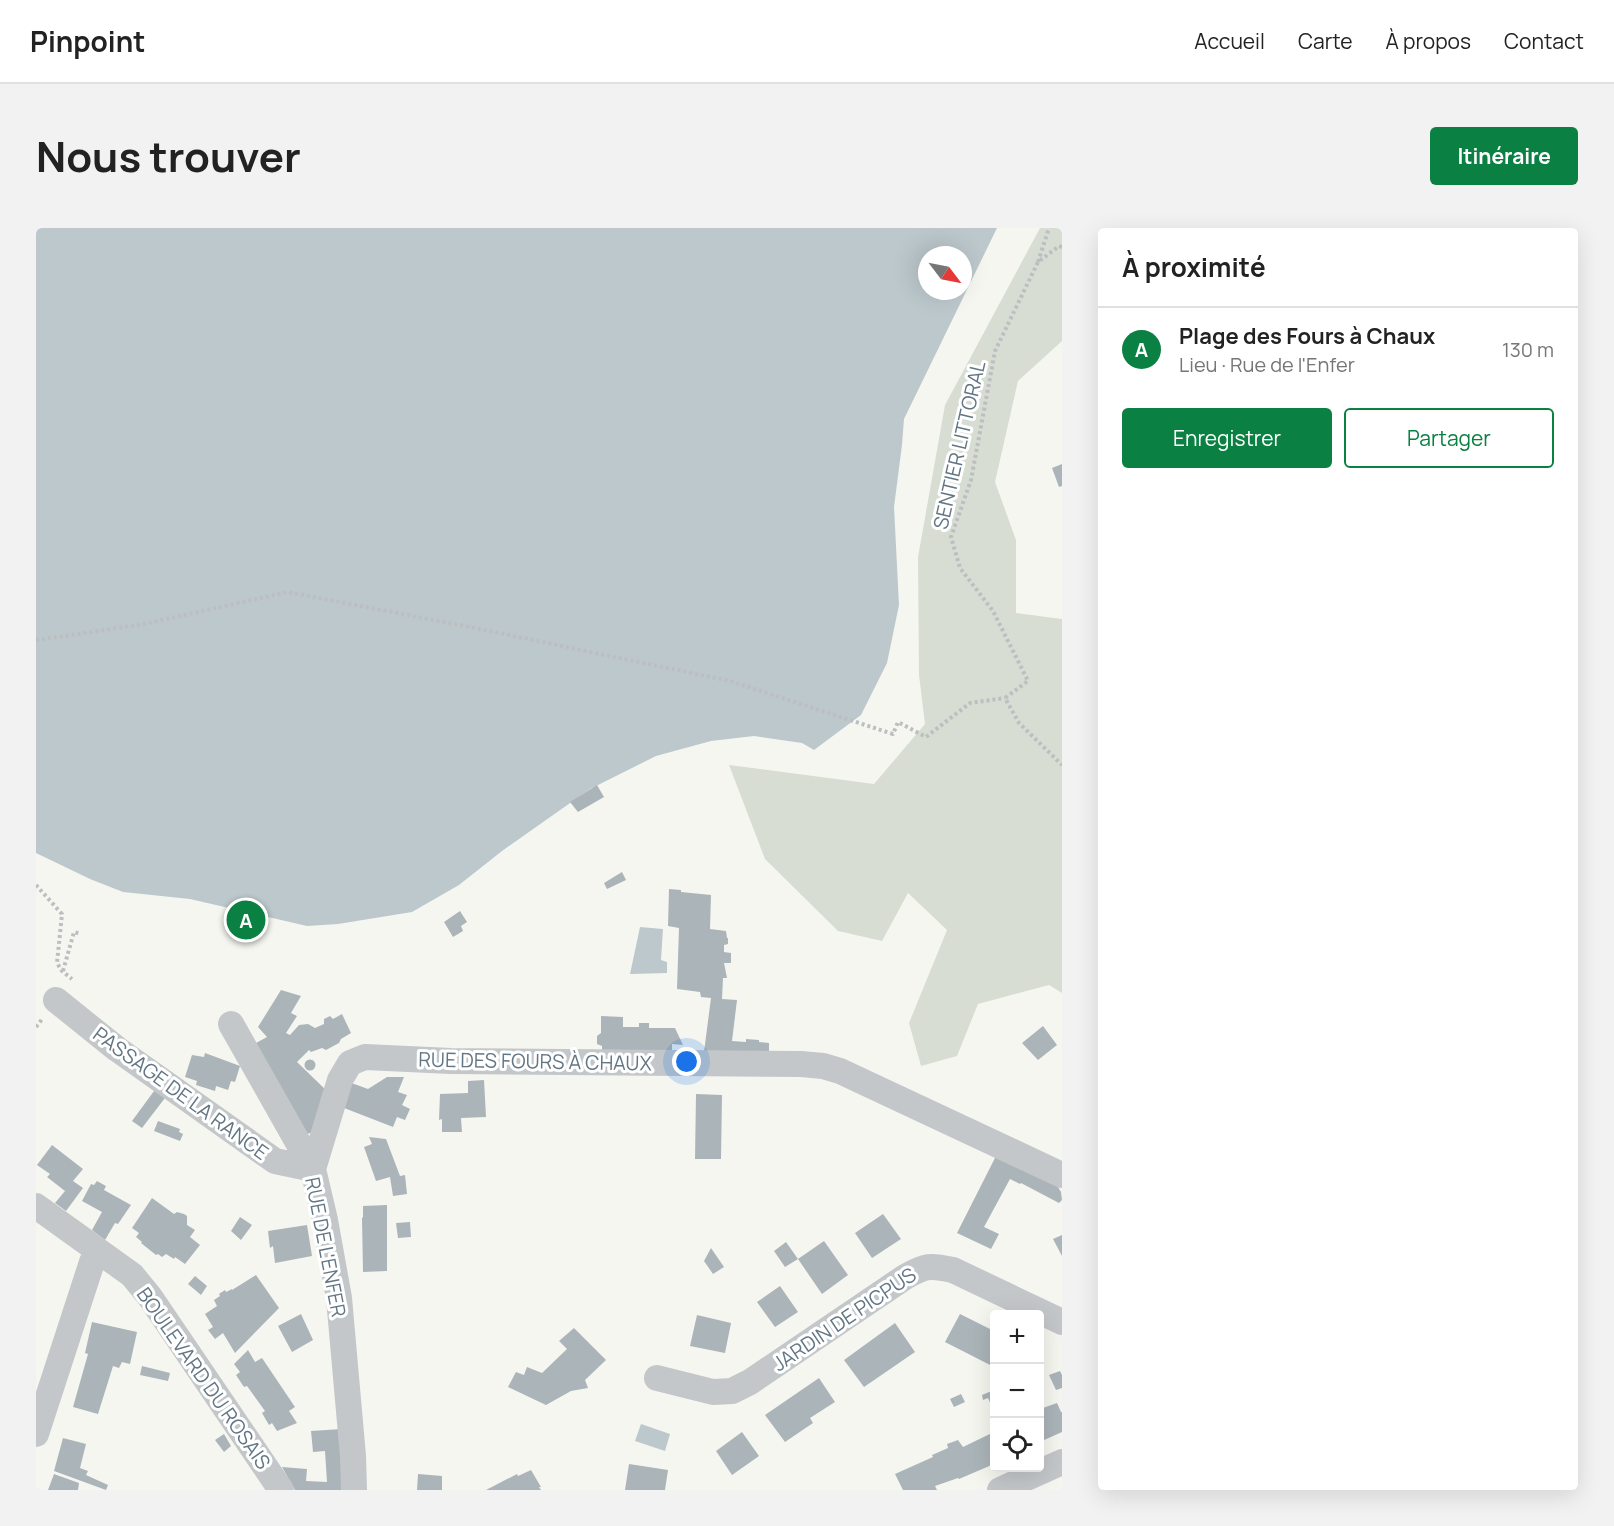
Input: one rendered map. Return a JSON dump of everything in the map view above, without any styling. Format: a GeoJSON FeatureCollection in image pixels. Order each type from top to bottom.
{"type":"FeatureCollection","features":[{"type":"Feature","properties":{"kind":"street","name":"PASSAGE DE LA RANCE"},"geometry":{"type":"LineString","coordinates":[[56,1000],[117,1049],[275,1161],[313,1169]]}},
{"type":"Feature","properties":{"kind":"street","name":"RUE DE L'ENFER"},"geometry":{"type":"LineString","coordinates":[[231,1024],[313,1169],[339,1298],[354,1490]]}},
{"type":"Feature","properties":{"kind":"street","name":"RUE DES FOURS À CHAUX"},"geometry":{"type":"LineString","coordinates":[[313,1169],[340,1080],[350,1063],[365,1056],[450,1061],[823,1066],[840,1071],[1062,1175]]}},
{"type":"Feature","properties":{"kind":"street","name":"BOULEVARD DU ROSAIS"},"geometry":{"type":"LineString","coordinates":[[36,1206],[132,1275],[150,1297],[281,1490]]}},
{"type":"Feature","properties":{"kind":"street"},"geometry":{"type":"LineString","coordinates":[[36,1434],[92,1262],[98,1251]]}},
{"type":"Feature","properties":{"kind":"street","name":"JARDIN DE PICPUS"},"geometry":{"type":"LineString","coordinates":[[657,1378],[713,1392],[732,1391],[750,1382],[905,1276],[922,1267],[936,1266],[952,1270],[1062,1322]]}},
{"type":"Feature","properties":{"kind":"street"},"geometry":{"type":"LineString","coordinates":[[1000,1490],[1062,1462]]}},
{"type":"Feature","properties":{"kind":"path"},"geometry":{"type":"LineString","coordinates":[[1038,262],[1049,228]]}},
{"type":"Feature","properties":{"kind":"path"},"geometry":{"type":"LineString","coordinates":[[1038,262],[1059,246],[1062,247]]}},
{"type":"Feature","properties":{"kind":"path","name":"SENTIER LITTORAL"},"geometry":{"type":"LineString","coordinates":[[1005,698],[1028,681],[993,611],[960,568],[951,537],[970,480],[996,351],[1038,262]]}},
{"type":"Feature","properties":{"kind":"path"},"geometry":{"type":"LineString","coordinates":[[36,640],[139,625],[288,591],[730,681],[893,734],[898,722],[926,737],[970,703],[1005,698],[1019,723],[1062,765]]}},
{"type":"Feature","properties":{"kind":"path"},"geometry":{"type":"LineString","coordinates":[[36,885],[62,914],[57,963],[62,971],[74,932],[81,934]]}},
{"type":"Feature","properties":{"kind":"shaded area"},"geometry":{"type":"Polygon","coordinates":[[[36,228],[997,228],[972,279],[972,246],[918,246],[918,300],[962,300],[904,419],[894,507],[899,605],[887,663],[861,715],[814,750],[802,743],[754,736],[711,741],[656,756],[590,789],[502,851],[459,885],[412,912],[338,924],[307,926],[190,899],[123,892],[36,853],[36,228]]]}},
{"type":"Feature","properties":{"kind":"shaded area"},"geometry":{"type":"Polygon","coordinates":[[[1040,228],[1062,228],[1062,341],[1018,381],[995,482],[1016,540],[1016,613],[1062,619],[1062,993],[1049,985],[978,1004],[957,1056],[921,1066],[909,1023],[947,930],[908,893],[882,941],[838,931],[765,859],[729,765],[874,784],[925,724],[919,675],[918,557],[945,405],[1040,228]]]}},
{"type":"Feature","properties":{"kind":"shaded area"},"geometry":{"type":"Polygon","coordinates":[[[640,927],[663,929],[661,960],[667,962],[667,973],[630,974],[640,927]]]}},
{"type":"Feature","properties":{"kind":"shaded area"},"geometry":{"type":"Polygon","coordinates":[[[641,1424],[670,1434],[665,1451],[635,1441],[641,1424]]]}},
{"type":"Feature","properties":{"kind":"building"},"geometry":{"type":"Polygon","coordinates":[[[1062,464],[1062,486],[1059,487],[1052,468],[1062,464]]]}},
{"type":"Feature","properties":{"kind":"building"},"geometry":{"type":"Polygon","coordinates":[[[597,785],[604,797],[578,812],[570,802],[597,785]]]}},
{"type":"Feature","properties":{"kind":"building"},"geometry":{"type":"Polygon","coordinates":[[[622,872],[626,880],[607,889],[604,883],[622,872]]]}},
{"type":"Feature","properties":{"kind":"building"},"geometry":{"type":"Polygon","coordinates":[[[669,889],[711,895],[710,929],[726,931],[728,944],[724,945],[724,952],[731,953],[731,963],[724,963],[727,978],[723,978],[722,999],[737,1000],[732,1041],[746,1042],[746,1039],[769,1043],[769,1055],[704,1052],[711,998],[701,997],[700,992],[677,989],[679,928],[668,926],[669,889]]]}},
{"type":"Feature","properties":{"kind":"building"},"geometry":{"type":"Polygon","coordinates":[[[460,911],[467,922],[461,926],[463,931],[453,937],[444,922],[460,911]]]}},
{"type":"Feature","properties":{"kind":"building"},"geometry":{"type":"Polygon","coordinates":[[[281,990],[301,996],[291,1013],[297,1016],[286,1033],[290,1035],[299,1025],[308,1024],[315,1028],[324,1024],[324,1019],[330,1016],[333,1019],[342,1014],[351,1033],[326,1050],[322,1048],[311,1052],[309,1050],[297,1062],[329,1093],[316,1131],[304,1135],[256,1043],[267,1037],[258,1027],[281,990]]]}},
{"type":"Feature","properties":{"kind":"building"},"geometry":{"type":"Polygon","coordinates":[[[601,1016],[623,1017],[623,1027],[639,1027],[639,1023],[649,1023],[649,1028],[675,1028],[683,1045],[672,1044],[672,1052],[602,1052],[602,1046],[597,1044],[597,1036],[601,1033],[601,1016]]]}},
{"type":"Feature","properties":{"kind":"building"},"geometry":{"type":"Polygon","coordinates":[[[1043,1026],[1057,1045],[1038,1060],[1022,1043],[1043,1026]]]}},
{"type":"Feature","properties":{"kind":"building"},"geometry":{"type":"Polygon","coordinates":[[[205,1053],[240,1066],[235,1082],[231,1081],[228,1090],[216,1086],[215,1091],[196,1085],[197,1081],[185,1077],[192,1055],[204,1057],[205,1053]]]}},
{"type":"Feature","properties":{"kind":"building"},"geometry":{"type":"Polygon","coordinates":[[[310,1059],[316,1065],[310,1071],[304,1065],[310,1059]]]}},
{"type":"Feature","properties":{"kind":"building"},"geometry":{"type":"Polygon","coordinates":[[[387,1077],[404,1077],[398,1092],[407,1095],[402,1105],[410,1109],[405,1120],[397,1117],[393,1127],[339,1106],[346,1081],[368,1089],[387,1077]]]}},
{"type":"Feature","properties":{"kind":"building"},"geometry":{"type":"Polygon","coordinates":[[[484,1080],[486,1117],[461,1118],[462,1132],[442,1132],[442,1119],[439,1120],[440,1094],[468,1093],[468,1081],[484,1080]]]}},
{"type":"Feature","properties":{"kind":"building"},"geometry":{"type":"Polygon","coordinates":[[[157,1087],[168,1094],[142,1128],[132,1121],[157,1087]]]}},
{"type":"Feature","properties":{"kind":"building"},"geometry":{"type":"Polygon","coordinates":[[[696,1094],[722,1095],[721,1159],[695,1159],[696,1094]]]}},
{"type":"Feature","properties":{"kind":"building"},"geometry":{"type":"Polygon","coordinates":[[[158,1121],[180,1129],[179,1132],[183,1134],[180,1141],[154,1131],[158,1121]]]}},
{"type":"Feature","properties":{"kind":"building"},"geometry":{"type":"Polygon","coordinates":[[[369,1137],[386,1139],[400,1176],[405,1175],[407,1194],[393,1196],[390,1177],[376,1181],[364,1147],[372,1144],[369,1137]]]}},
{"type":"Feature","properties":{"kind":"building"},"geometry":{"type":"Polygon","coordinates":[[[52,1145],[83,1169],[73,1181],[83,1188],[66,1211],[55,1203],[65,1191],[47,1177],[50,1174],[37,1165],[52,1145]]]}},
{"type":"Feature","properties":{"kind":"building"},"geometry":{"type":"Polygon","coordinates":[[[997,1154],[1055,1182],[1061,1192],[1062,1200],[1059,1203],[1010,1179],[984,1227],[999,1234],[991,1249],[957,1233],[997,1154]]]}},
{"type":"Feature","properties":{"kind":"building"},"geometry":{"type":"Polygon","coordinates":[[[97,1181],[106,1186],[104,1190],[131,1205],[118,1224],[115,1223],[105,1240],[92,1230],[102,1212],[82,1201],[91,1184],[94,1185],[97,1181]]]}},
{"type":"Feature","properties":{"kind":"building"},"geometry":{"type":"Polygon","coordinates":[[[152,1198],[174,1214],[177,1212],[187,1216],[187,1225],[195,1230],[190,1237],[200,1245],[185,1264],[166,1254],[162,1257],[156,1255],[136,1237],[139,1233],[132,1228],[152,1198]]]}},
{"type":"Feature","properties":{"kind":"building"},"geometry":{"type":"Polygon","coordinates":[[[387,1205],[387,1271],[363,1272],[363,1206],[387,1205]]]}},
{"type":"Feature","properties":{"kind":"building"},"geometry":{"type":"Polygon","coordinates":[[[883,1214],[901,1239],[872,1258],[855,1233],[883,1214]]]}},
{"type":"Feature","properties":{"kind":"building"},"geometry":{"type":"Polygon","coordinates":[[[240,1217],[252,1225],[241,1240],[231,1231],[240,1217]]]}},
{"type":"Feature","properties":{"kind":"building"},"geometry":{"type":"Polygon","coordinates":[[[410,1222],[411,1237],[398,1238],[396,1223],[410,1222]]]}},
{"type":"Feature","properties":{"kind":"building"},"geometry":{"type":"Polygon","coordinates":[[[307,1225],[312,1256],[275,1263],[268,1231],[307,1225]]]}},
{"type":"Feature","properties":{"kind":"building"},"geometry":{"type":"Polygon","coordinates":[[[1062,1235],[1062,1256],[1053,1239],[1062,1235]]]}},
{"type":"Feature","properties":{"kind":"building"},"geometry":{"type":"Polygon","coordinates":[[[824,1241],[848,1275],[822,1294],[798,1259],[824,1241]]]}},
{"type":"Feature","properties":{"kind":"building"},"geometry":{"type":"Polygon","coordinates":[[[786,1242],[798,1259],[785,1267],[774,1251],[786,1242]]]}},
{"type":"Feature","properties":{"kind":"building"},"geometry":{"type":"Polygon","coordinates":[[[711,1248],[724,1267],[713,1274],[704,1261],[711,1248]]]}},
{"type":"Feature","properties":{"kind":"building"},"geometry":{"type":"Polygon","coordinates":[[[256,1275],[279,1308],[235,1353],[223,1333],[215,1339],[208,1330],[213,1327],[205,1314],[217,1306],[214,1300],[220,1296],[219,1294],[225,1290],[226,1292],[232,1290],[256,1275]]]}},
{"type":"Feature","properties":{"kind":"building"},"geometry":{"type":"Polygon","coordinates":[[[195,1276],[207,1286],[201,1295],[188,1284],[195,1276]]]}},
{"type":"Feature","properties":{"kind":"building"},"geometry":{"type":"Polygon","coordinates":[[[780,1286],[798,1312],[775,1327],[757,1302],[780,1286]]]}},
{"type":"Feature","properties":{"kind":"building"},"geometry":{"type":"Polygon","coordinates":[[[301,1314],[313,1340],[292,1352],[278,1326],[301,1314]]]}},
{"type":"Feature","properties":{"kind":"building"},"geometry":{"type":"Polygon","coordinates":[[[960,1314],[990,1329],[990,1365],[945,1342],[960,1314]]]}},
{"type":"Feature","properties":{"kind":"building"},"geometry":{"type":"Polygon","coordinates":[[[697,1315],[731,1323],[725,1353],[690,1346],[697,1315]]]}},
{"type":"Feature","properties":{"kind":"building"},"geometry":{"type":"Polygon","coordinates":[[[92,1322],[137,1332],[130,1364],[122,1362],[119,1368],[113,1366],[98,1414],[73,1407],[88,1354],[85,1353],[92,1322]]]}},
{"type":"Feature","properties":{"kind":"building"},"geometry":{"type":"Polygon","coordinates":[[[895,1323],[915,1352],[864,1387],[844,1360],[895,1323]]]}},
{"type":"Feature","properties":{"kind":"building"},"geometry":{"type":"Polygon","coordinates":[[[574,1328],[606,1360],[585,1380],[588,1388],[571,1391],[546,1405],[508,1387],[516,1372],[524,1375],[527,1367],[542,1373],[567,1349],[559,1341],[574,1328]]]}},
{"type":"Feature","properties":{"kind":"building"},"geometry":{"type":"Polygon","coordinates":[[[248,1350],[255,1362],[262,1358],[295,1407],[289,1411],[297,1423],[277,1431],[272,1423],[269,1425],[262,1413],[265,1411],[236,1375],[240,1372],[234,1364],[248,1350]]]}},
{"type":"Feature","properties":{"kind":"building"},"geometry":{"type":"Polygon","coordinates":[[[142,1366],[170,1373],[168,1381],[140,1375],[142,1366]]]}},
{"type":"Feature","properties":{"kind":"building"},"geometry":{"type":"Polygon","coordinates":[[[1060,1371],[1062,1388],[1056,1390],[1049,1375],[1060,1371]]]}},
{"type":"Feature","properties":{"kind":"building"},"geometry":{"type":"Polygon","coordinates":[[[819,1378],[835,1402],[810,1418],[813,1423],[785,1442],[765,1415],[819,1378]]]}},
{"type":"Feature","properties":{"kind":"building"},"geometry":{"type":"Polygon","coordinates":[[[990,1392],[990,1403],[988,1398],[983,1400],[982,1395],[990,1392]]]}},
{"type":"Feature","properties":{"kind":"building"},"geometry":{"type":"Polygon","coordinates":[[[961,1394],[965,1402],[954,1407],[950,1399],[961,1394]]]}},
{"type":"Feature","properties":{"kind":"building"},"geometry":{"type":"Polygon","coordinates":[[[1057,1403],[1062,1412],[1062,1432],[1044,1440],[1044,1418],[1044,1408],[1057,1403]]]}},
{"type":"Feature","properties":{"kind":"building"},"geometry":{"type":"Polygon","coordinates":[[[342,1429],[343,1490],[295,1490],[282,1467],[307,1469],[306,1481],[327,1482],[325,1451],[313,1452],[311,1431],[342,1429]]]}},
{"type":"Feature","properties":{"kind":"building"},"geometry":{"type":"Polygon","coordinates":[[[742,1432],[759,1456],[732,1475],[716,1451],[742,1432]]]}},
{"type":"Feature","properties":{"kind":"building"},"geometry":{"type":"Polygon","coordinates":[[[224,1434],[231,1446],[224,1452],[215,1440],[224,1434]]]}},
{"type":"Feature","properties":{"kind":"building"},"geometry":{"type":"Polygon","coordinates":[[[990,1434],[990,1466],[935,1486],[937,1490],[903,1490],[895,1474],[933,1457],[932,1455],[948,1448],[947,1444],[958,1440],[963,1447],[990,1434]]]}},
{"type":"Feature","properties":{"kind":"building"},"geometry":{"type":"Polygon","coordinates":[[[63,1438],[86,1444],[80,1468],[88,1471],[86,1475],[108,1485],[106,1490],[54,1471],[63,1438]]]}},
{"type":"Feature","properties":{"kind":"building"},"geometry":{"type":"Polygon","coordinates":[[[629,1464],[668,1470],[665,1490],[625,1490],[629,1464]]]}},
{"type":"Feature","properties":{"kind":"building"},"geometry":{"type":"Polygon","coordinates":[[[531,1470],[541,1490],[486,1490],[517,1474],[518,1476],[531,1470]]]}},
{"type":"Feature","properties":{"kind":"building"},"geometry":{"type":"Polygon","coordinates":[[[54,1474],[79,1483],[78,1490],[48,1490],[54,1474]]]}},
{"type":"Feature","properties":{"kind":"building"},"geometry":{"type":"Polygon","coordinates":[[[418,1474],[442,1476],[442,1490],[417,1490],[418,1474]]]}},
{"type":"Feature","properties":{"kind":"place","name":"Plage des Fours à Chaux"},"geometry":{"type":"Point","coordinates":[246,920]}}]}
